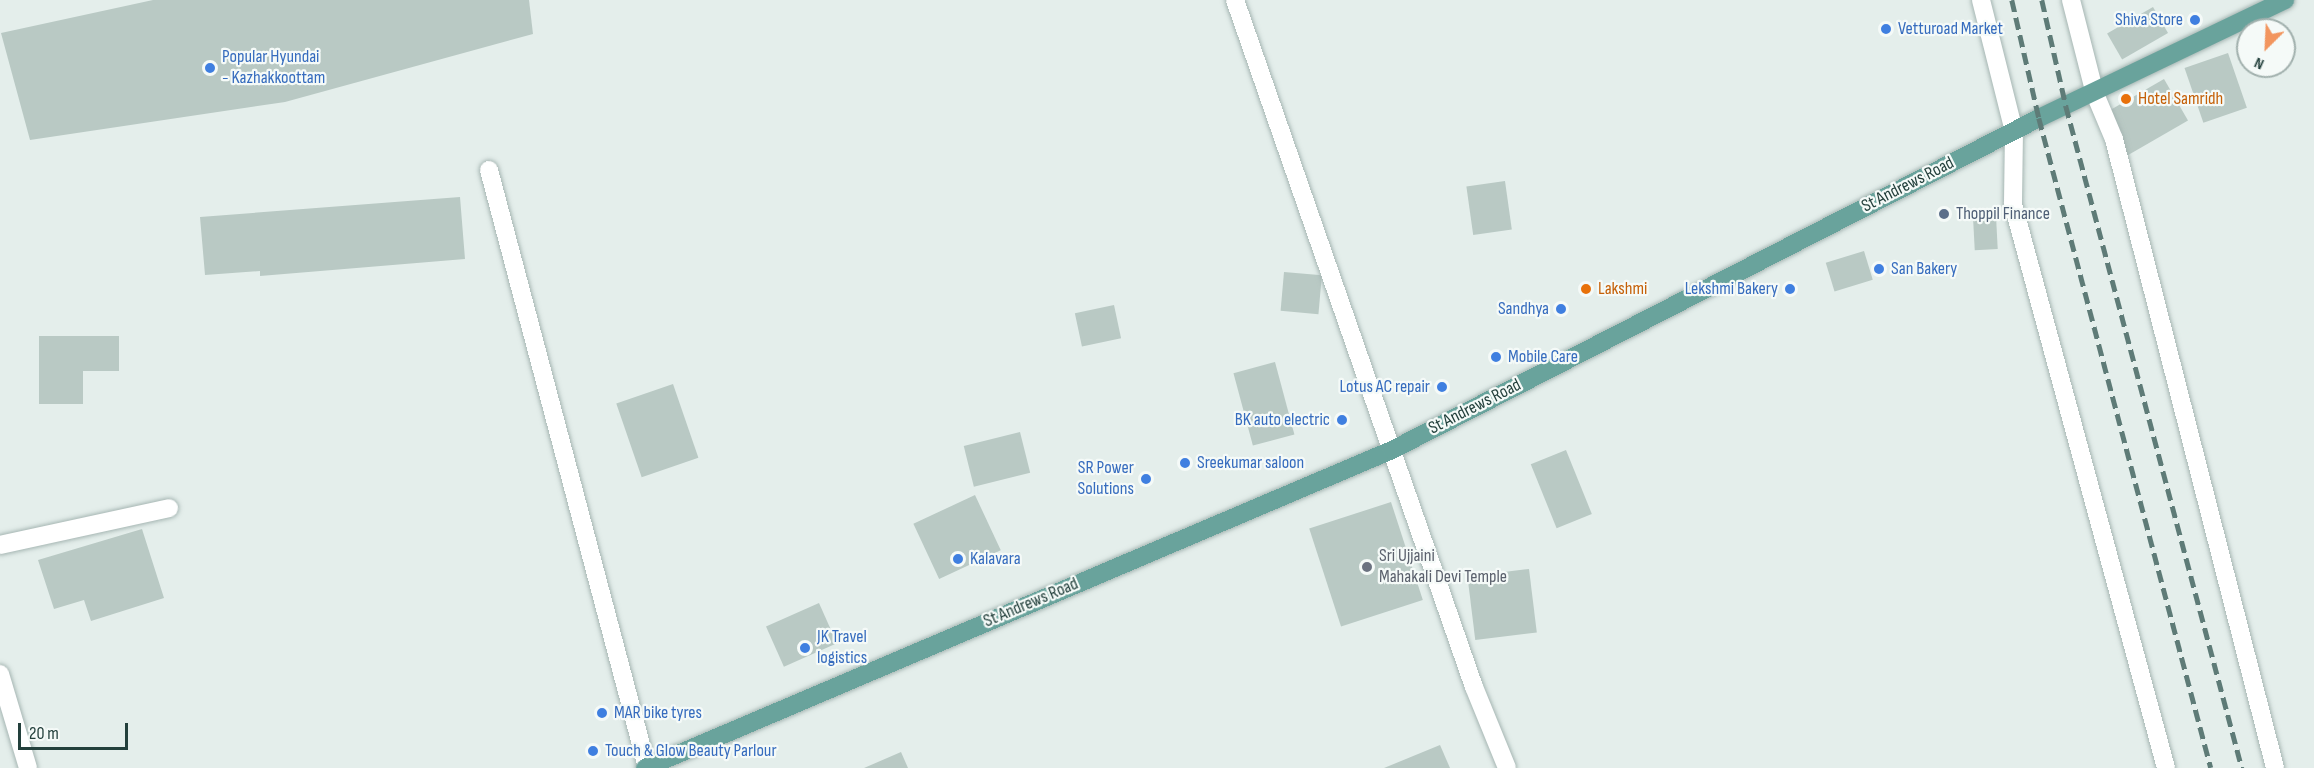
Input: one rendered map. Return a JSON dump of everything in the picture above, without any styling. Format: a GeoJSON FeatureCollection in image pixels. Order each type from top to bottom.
{"type":"FeatureCollection","features":[{"type":"Feature","properties":{"kind":"main road","name":"St Andrews Road"},"geometry":{"type":"LineString","coordinates":[[646,767],[1392,450],[2014,131],[2095,94],[2285,0]]}},
{"type":"Feature","properties":{"kind":"street"},"geometry":{"type":"LineString","coordinates":[[1235,0],[1474,687],[1507,768]]}},
{"type":"Feature","properties":{"kind":"street"},"geometry":{"type":"LineString","coordinates":[[1981,0],[2014,131],[2013,204],[2166,768]]}},
{"type":"Feature","properties":{"kind":"street"},"geometry":{"type":"LineString","coordinates":[[2071,0],[2095,94],[2114,139],[2275,768]]}},
{"type":"Feature","properties":{"kind":"street"},"geometry":{"type":"LineString","coordinates":[[489,170],[646,767]]}},
{"type":"Feature","properties":{"kind":"street"},"geometry":{"type":"LineString","coordinates":[[0,545],[169,508]]}},
{"type":"Feature","properties":{"kind":"street"},"geometry":{"type":"LineString","coordinates":[[0,674],[28,768]]}},
{"type":"Feature","properties":{"kind":"building","name":"Popular Hyundai - Kazhakkoottam"},"geometry":{"type":"Polygon","coordinates":[[[153,0],[529,0],[533,34],[285,102],[30,140],[1,33],[153,0]]]}},
{"type":"Feature","properties":{"kind":"building"},"geometry":{"type":"Polygon","coordinates":[[[2153,7],[2168,33],[2122,59],[2107,34],[2153,7]]]}},
{"type":"Feature","properties":{"kind":"building"},"geometry":{"type":"Polygon","coordinates":[[[2228,53],[2247,108],[2203,123],[2185,68],[2228,53]]]}},
{"type":"Feature","properties":{"kind":"building"},"geometry":{"type":"Polygon","coordinates":[[[2164,79],[2188,121],[2127,156],[2103,114],[2164,79]]]}},
{"type":"Feature","properties":{"kind":"building"},"geometry":{"type":"Polygon","coordinates":[[[1505,181],[1512,230],[1473,235],[1466,186],[1505,181]]]}},
{"type":"Feature","properties":{"kind":"building"},"geometry":{"type":"Polygon","coordinates":[[[460,197],[465,259],[260,276],[260,271],[205,275],[200,217],[460,197]]]}},
{"type":"Feature","properties":{"kind":"building"},"geometry":{"type":"Polygon","coordinates":[[[1996,216],[1998,249],[1975,250],[1973,217],[1996,216]]]}},
{"type":"Feature","properties":{"kind":"building"},"geometry":{"type":"Polygon","coordinates":[[[1864,251],[1873,280],[1835,291],[1826,263],[1864,251]]]}},
{"type":"Feature","properties":{"kind":"building"},"geometry":{"type":"Polygon","coordinates":[[[1284,272],[1322,275],[1318,314],[1281,311],[1284,272]]]}},
{"type":"Feature","properties":{"kind":"building"},"geometry":{"type":"Polygon","coordinates":[[[1114,305],[1121,338],[1082,347],[1075,313],[1114,305]]]}},
{"type":"Feature","properties":{"kind":"building"},"geometry":{"type":"Polygon","coordinates":[[[39,336],[119,336],[119,371],[83,371],[83,404],[39,404],[39,336]]]}},
{"type":"Feature","properties":{"kind":"building"},"geometry":{"type":"Polygon","coordinates":[[[1275,362],[1294,434],[1253,446],[1233,373],[1275,362]]]}},
{"type":"Feature","properties":{"kind":"building"},"geometry":{"type":"Polygon","coordinates":[[[673,384],[698,458],[642,477],[616,404],[673,384]]]}},
{"type":"Feature","properties":{"kind":"building"},"geometry":{"type":"Polygon","coordinates":[[[1020,432],[1030,473],[974,487],[964,446],[1020,432]]]}},
{"type":"Feature","properties":{"kind":"building"},"geometry":{"type":"Polygon","coordinates":[[[1566,450],[1592,514],[1557,528],[1531,464],[1566,450]]]}},
{"type":"Feature","properties":{"kind":"building"},"geometry":{"type":"Polygon","coordinates":[[[975,495],[1001,550],[939,579],[913,524],[975,495]]]}},
{"type":"Feature","properties":{"kind":"building","name":"Sri Ujjaini Mahakali Devi Temple"},"geometry":{"type":"Polygon","coordinates":[[[1391,502],[1423,600],[1341,627],[1309,529],[1391,502]]]}},
{"type":"Feature","properties":{"kind":"building"},"geometry":{"type":"Polygon","coordinates":[[[142,529],[164,598],[91,621],[84,600],[54,609],[38,560],[142,529]]]}},
{"type":"Feature","properties":{"kind":"building"},"geometry":{"type":"Polygon","coordinates":[[[1529,569],[1537,633],[1475,640],[1467,577],[1529,569]]]}},
{"type":"Feature","properties":{"kind":"building"},"geometry":{"type":"Polygon","coordinates":[[[819,603],[837,643],[784,667],[766,627],[819,603]]]}},
{"type":"Feature","properties":{"kind":"building"},"geometry":{"type":"Polygon","coordinates":[[[1440,745],[1450,768],[1384,768],[1440,745]]]}},
{"type":"Feature","properties":{"kind":"building"},"geometry":{"type":"Polygon","coordinates":[[[901,752],[908,768],[864,768],[901,752]]]}},
{"type":"Feature","properties":{"kind":"railway"},"geometry":{"type":"LineString","coordinates":[[2012,0],[2039,118],[2211,768]]}},
{"type":"Feature","properties":{"kind":"railway"},"geometry":{"type":"LineString","coordinates":[[2042,0],[2066,106],[2242,768]]}},
{"type":"Feature","properties":{"kind":"place","name":"Shiva Store"},"geometry":{"type":"Point","coordinates":[2195,20]}},
{"type":"Feature","properties":{"kind":"place","name":"Vetturoad Market"},"geometry":{"type":"Point","coordinates":[1886,29]}},
{"type":"Feature","properties":{"kind":"place","name":"Popular Hyundai - Kazhakkoottam"},"geometry":{"type":"Point","coordinates":[210,68]}},
{"type":"Feature","properties":{"kind":"place","name":"Hotel Samridh"},"geometry":{"type":"Point","coordinates":[2126,99]}},
{"type":"Feature","properties":{"kind":"place","name":"Thoppil Finance"},"geometry":{"type":"Point","coordinates":[1944,214]}},
{"type":"Feature","properties":{"kind":"place","name":"San Bakery"},"geometry":{"type":"Point","coordinates":[1879,269]}},
{"type":"Feature","properties":{"kind":"place","name":"Lakshmi"},"geometry":{"type":"Point","coordinates":[1586,289]}},
{"type":"Feature","properties":{"kind":"place","name":"Lekshmi Bakery"},"geometry":{"type":"Point","coordinates":[1790,289]}},
{"type":"Feature","properties":{"kind":"place","name":"Sandhya"},"geometry":{"type":"Point","coordinates":[1561,309]}},
{"type":"Feature","properties":{"kind":"place","name":"Mobile Care"},"geometry":{"type":"Point","coordinates":[1496,357]}},
{"type":"Feature","properties":{"kind":"place","name":"Lotus AC repair"},"geometry":{"type":"Point","coordinates":[1442,387]}},
{"type":"Feature","properties":{"kind":"place","name":"BK auto electric"},"geometry":{"type":"Point","coordinates":[1342,420]}},
{"type":"Feature","properties":{"kind":"place","name":"Sreekumar saloon"},"geometry":{"type":"Point","coordinates":[1185,463]}},
{"type":"Feature","properties":{"kind":"place","name":"SR Power Solutions"},"geometry":{"type":"Point","coordinates":[1146,479]}},
{"type":"Feature","properties":{"kind":"place","name":"Kalavara"},"geometry":{"type":"Point","coordinates":[958,559]}},
{"type":"Feature","properties":{"kind":"place","name":"Sri Ujjaini Mahakali Devi Temple"},"geometry":{"type":"Point","coordinates":[1367,567]}},
{"type":"Feature","properties":{"kind":"place","name":"JK Travel logistics"},"geometry":{"type":"Point","coordinates":[805,648]}},
{"type":"Feature","properties":{"kind":"place","name":"MAR bike tyres"},"geometry":{"type":"Point","coordinates":[602,713]}},
{"type":"Feature","properties":{"kind":"place","name":"Touch & Glow Beauty Parlour"},"geometry":{"type":"Point","coordinates":[593,751]}}]}
